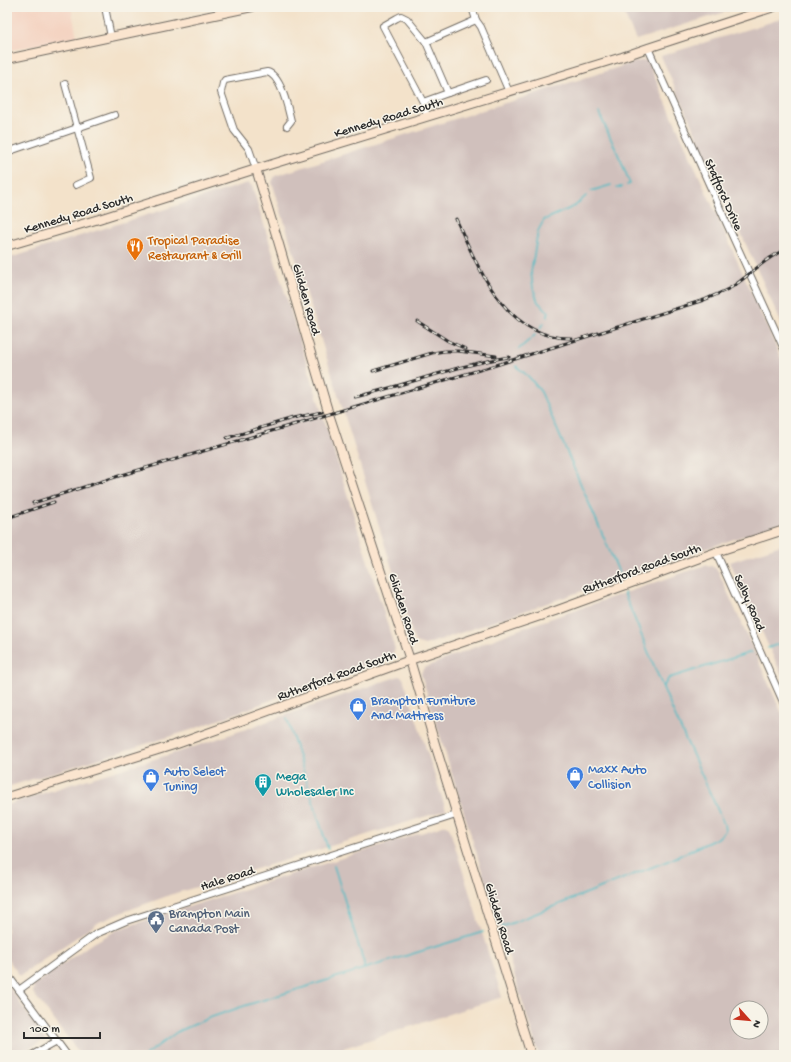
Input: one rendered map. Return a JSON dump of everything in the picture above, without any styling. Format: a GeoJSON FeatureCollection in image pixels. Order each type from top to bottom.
{"type":"FeatureCollection","features":[{"type":"Feature","properties":{"kind":"street"},"geometry":{"type":"LineString","coordinates":[[105,7],[111,37]]}},
{"type":"Feature","properties":{"kind":"street"},"geometry":{"type":"LineString","coordinates":[[7,59],[252,7]]}},
{"type":"Feature","properties":{"kind":"street"},"geometry":{"type":"LineString","coordinates":[[472,7],[476,20],[481,27],[510,92]]}},
{"type":"Feature","properties":{"kind":"street","name":"Kennedy Road South"},"geometry":{"type":"LineString","coordinates":[[7,246],[256,168],[510,92],[771,8]]}},
{"type":"Feature","properties":{"kind":"street"},"geometry":{"type":"LineString","coordinates":[[427,116],[423,102],[383,26],[401,16],[408,19],[426,42],[448,93]]}},
{"type":"Feature","properties":{"kind":"street"},"geometry":{"type":"LineString","coordinates":[[426,42],[476,20]]}},
{"type":"Feature","properties":{"kind":"street","name":"Stafford Drive"},"geometry":{"type":"LineString","coordinates":[[648,48],[784,349]]}},
{"type":"Feature","properties":{"kind":"street"},"geometry":{"type":"LineString","coordinates":[[256,168],[249,149],[234,130],[221,92],[225,80],[270,72],[277,79],[288,105],[291,121],[287,126]]}},
{"type":"Feature","properties":{"kind":"street"},"geometry":{"type":"LineString","coordinates":[[423,102],[486,80]]}},
{"type":"Feature","properties":{"kind":"street"},"geometry":{"type":"LineString","coordinates":[[65,84],[90,178],[76,184]]}},
{"type":"Feature","properties":{"kind":"street"},"geometry":{"type":"LineString","coordinates":[[7,152],[115,115]]}},
{"type":"Feature","properties":{"kind":"street","name":"Glidden Road"},"geometry":{"type":"LineString","coordinates":[[256,168],[328,411],[410,660],[456,815],[531,1055]]}},
{"type":"Feature","properties":{"kind":"street","name":"Rutherford Road South"},"geometry":{"type":"LineString","coordinates":[[7,797],[177,744],[716,552],[784,530]]}},
{"type":"Feature","properties":{"kind":"street","name":"Selby Road"},"geometry":{"type":"LineString","coordinates":[[716,552],[784,704]]}},
{"type":"Feature","properties":{"kind":"street","name":"Hale Road"},"geometry":{"type":"LineString","coordinates":[[20,990],[96,934],[126,921],[456,815]]}},
{"type":"Feature","properties":{"kind":"street"},"geometry":{"type":"LineString","coordinates":[[7,974],[67,1055]]}},
{"type":"Feature","properties":{"kind":"street"},"geometry":{"type":"LineString","coordinates":[[32,1055],[57,1041]]}},
{"type":"Feature","properties":{"kind":"shaded area"},"geometry":{"type":"Polygon","coordinates":[[[7,7],[71,7],[77,37],[11,50],[7,33],[7,7]]]}},
{"type":"Feature","properties":{"kind":"shaded area"},"geometry":{"type":"Polygon","coordinates":[[[621,7],[741,7],[636,40],[621,7]]]}},
{"type":"Feature","properties":{"kind":"shaded area"},"geometry":{"type":"Polygon","coordinates":[[[784,18],[784,329],[661,56],[784,18]]]}},
{"type":"Feature","properties":{"kind":"shaded area"},"geometry":{"type":"Polygon","coordinates":[[[647,60],[784,365],[784,522],[425,645],[415,642],[272,182],[275,176],[635,62],[647,60]]]}},
{"type":"Feature","properties":{"kind":"shaded area"},"geometry":{"type":"Polygon","coordinates":[[[248,183],[252,186],[395,649],[392,655],[191,730],[7,787],[7,259],[248,183]]]}},
{"type":"Feature","properties":{"kind":"shaded area"},"geometry":{"type":"Polygon","coordinates":[[[784,544],[784,680],[730,562],[784,544]]]}},
{"type":"Feature","properties":{"kind":"shaded area"},"geometry":{"type":"Polygon","coordinates":[[[706,565],[715,568],[718,571],[784,718],[784,1055],[539,1055],[421,674],[424,668],[512,632],[706,565]]]}},
{"type":"Feature","properties":{"kind":"shaded area"},"geometry":{"type":"Polygon","coordinates":[[[399,676],[403,678],[446,810],[173,894],[123,912],[97,923],[20,976],[7,958],[7,805],[185,750],[399,676]]]}},
{"type":"Feature","properties":{"kind":"shaded area"},"geometry":{"type":"Polygon","coordinates":[[[446,825],[449,827],[502,997],[322,1055],[81,1055],[33,993],[34,985],[88,946],[119,929],[446,825]]]}},
{"type":"Feature","properties":{"kind":"shaded area"},"geometry":{"type":"Polygon","coordinates":[[[7,984],[45,1040],[16,1055],[7,1055],[7,984]]]}},
{"type":"Feature","properties":{"kind":"waterway"},"geometry":{"type":"LineString","coordinates":[[599,113],[622,163],[630,184],[627,185]]}},
{"type":"Feature","properties":{"kind":"waterway"},"geometry":{"type":"LineString","coordinates":[[591,191],[611,185]]}},
{"type":"Feature","properties":{"kind":"waterway"},"geometry":{"type":"LineString","coordinates":[[617,187],[622,187]]}},
{"type":"Feature","properties":{"kind":"waterway"},"geometry":{"type":"LineString","coordinates":[[547,317],[549,312],[538,302],[533,288],[531,272],[538,231],[544,220],[575,206],[586,196]]}},
{"type":"Feature","properties":{"kind":"waterway"},"geometry":{"type":"LineString","coordinates":[[540,328],[544,323]]}},
{"type":"Feature","properties":{"kind":"waterway"},"geometry":{"type":"LineString","coordinates":[[519,349],[535,335]]}},
{"type":"Feature","properties":{"kind":"waterway"},"geometry":{"type":"LineString","coordinates":[[516,366],[529,377],[541,392],[620,575]]}},
{"type":"Feature","properties":{"kind":"waterway"},"geometry":{"type":"LineString","coordinates":[[502,927],[670,860],[718,838],[725,831],[724,824],[671,707],[624,593]]}},
{"type":"Feature","properties":{"kind":"waterway"},"geometry":{"type":"LineString","coordinates":[[768,648],[784,642]]}},
{"type":"Feature","properties":{"kind":"waterway"},"geometry":{"type":"LineString","coordinates":[[663,687],[669,678],[752,652]]}},
{"type":"Feature","properties":{"kind":"waterway"},"geometry":{"type":"LineString","coordinates":[[287,719],[328,849]]}},
{"type":"Feature","properties":{"kind":"waterway"},"geometry":{"type":"LineString","coordinates":[[334,866],[364,963],[364,968]]}},
{"type":"Feature","properties":{"kind":"waterway"},"geometry":{"type":"LineString","coordinates":[[145,1055],[177,1032],[209,1018],[483,932]]}},
{"type":"Feature","properties":{"kind":"railway"},"geometry":{"type":"LineString","coordinates":[[456,219],[485,279],[498,298],[512,314],[529,327],[549,336],[572,338]]}},
{"type":"Feature","properties":{"kind":"railway"},"geometry":{"type":"LineString","coordinates":[[33,503],[122,475],[493,366],[704,300],[732,287],[764,262],[784,250]]}},
{"type":"Feature","properties":{"kind":"railway"},"geometry":{"type":"LineString","coordinates":[[417,321],[448,341],[466,349]]}},
{"type":"Feature","properties":{"kind":"railway"},"geometry":{"type":"LineString","coordinates":[[373,371],[432,353],[445,351],[458,351],[496,356]]}},
{"type":"Feature","properties":{"kind":"railway"},"geometry":{"type":"LineString","coordinates":[[355,397],[470,365],[509,357]]}},
{"type":"Feature","properties":{"kind":"railway"},"geometry":{"type":"LineString","coordinates":[[227,438],[293,418],[322,412]]}},
{"type":"Feature","properties":{"kind":"railway"},"geometry":{"type":"LineString","coordinates":[[7,518],[54,502]]}},
{"type":"Feature","properties":{"kind":"place","name":"Tropical Paradise Restaurant & Grill"},"geometry":{"type":"Point","coordinates":[135,261]}},
{"type":"Feature","properties":{"kind":"place","name":"Brampton Furniture And Mattress"},"geometry":{"type":"Point","coordinates":[358,721]}},
{"type":"Feature","properties":{"kind":"place","name":"Maxx Auto Collision"},"geometry":{"type":"Point","coordinates":[575,790]}},
{"type":"Feature","properties":{"kind":"place","name":"Auto Select Tuning"},"geometry":{"type":"Point","coordinates":[151,792]}},
{"type":"Feature","properties":{"kind":"place","name":"Mega Wholesaler Inc"},"geometry":{"type":"Point","coordinates":[263,797]}},
{"type":"Feature","properties":{"kind":"place","name":"Brampton Main Canada Post"},"geometry":{"type":"Point","coordinates":[156,934]}}]}
